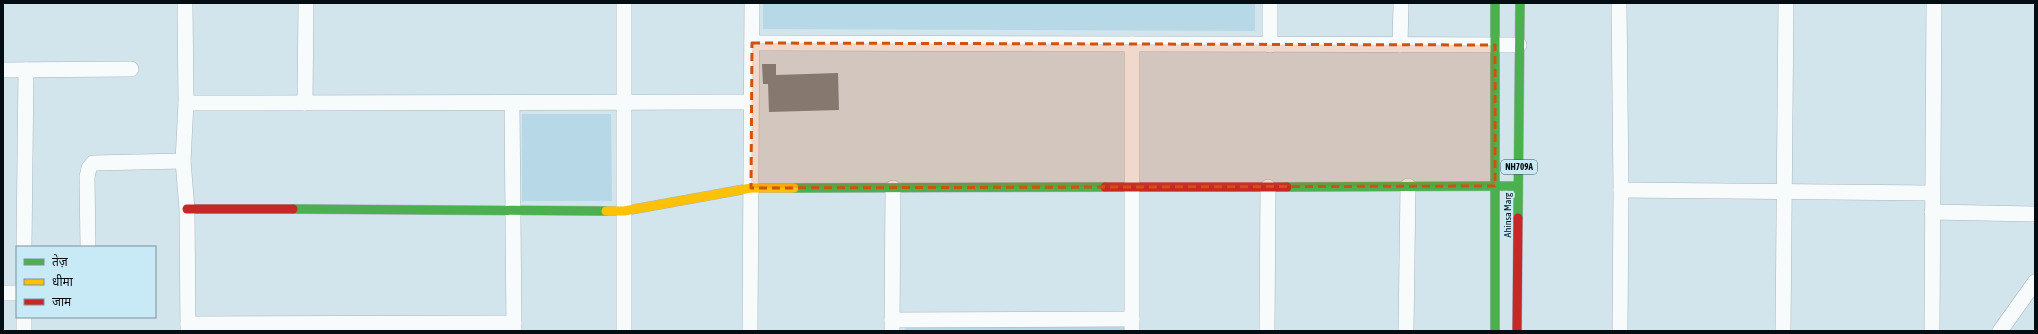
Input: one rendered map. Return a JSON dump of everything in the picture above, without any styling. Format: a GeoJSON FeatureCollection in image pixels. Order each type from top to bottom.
{"type":"FeatureCollection","features":[{"type":"Feature","properties":{"kind":"main road","name":"Ahinsa Marg"},"geometry":{"type":"LineString","coordinates":[[1495,3],[1495,331]]}},
{"type":"Feature","properties":{"kind":"main road","name":"Ahinsa Marg"},"geometry":{"type":"LineString","coordinates":[[1517,331],[1520,3]]}},
{"type":"Feature","properties":{"kind":"main road"},"geometry":{"type":"LineString","coordinates":[[187,209],[624,211],[751,188],[1518,186]]}},
{"type":"Feature","properties":{"kind":"street"},"geometry":{"type":"LineString","coordinates":[[185,3],[186,103],[183,162],[187,209],[188,327],[514,327],[512,103]]}},
{"type":"Feature","properties":{"kind":"street"},"geometry":{"type":"LineString","coordinates":[[305,103],[306,3]]}},
{"type":"Feature","properties":{"kind":"street"},"geometry":{"type":"LineString","coordinates":[[624,3],[624,331]]}},
{"type":"Feature","properties":{"kind":"street"},"geometry":{"type":"LineString","coordinates":[[750,331],[752,3]]}},
{"type":"Feature","properties":{"kind":"street"},"geometry":{"type":"LineString","coordinates":[[1270,3],[1270,45]]}},
{"type":"Feature","properties":{"kind":"street"},"geometry":{"type":"LineString","coordinates":[[1400,45],[1401,3]]}},
{"type":"Feature","properties":{"kind":"street"},"geometry":{"type":"LineString","coordinates":[[1619,3],[1621,190],[1620,331]]}},
{"type":"Feature","properties":{"kind":"street"},"geometry":{"type":"LineString","coordinates":[[1783,331],[1786,3]]}},
{"type":"Feature","properties":{"kind":"street"},"geometry":{"type":"LineString","coordinates":[[1932,331],[1934,3]]}},
{"type":"Feature","properties":{"kind":"street"},"geometry":{"type":"LineString","coordinates":[[752,43],[1519,46]]}},
{"type":"Feature","properties":{"kind":"street"},"geometry":{"type":"LineString","coordinates":[[893,188],[892,326],[1132,325],[1132,44]]}},
{"type":"Feature","properties":{"kind":"street"},"geometry":{"type":"LineString","coordinates":[[3,70],[131,69]]}},
{"type":"Feature","properties":{"kind":"street"},"geometry":{"type":"LineString","coordinates":[[24,246],[26,70]]}},
{"type":"Feature","properties":{"kind":"street"},"geometry":{"type":"LineString","coordinates":[[186,103],[751,102]]}},
{"type":"Feature","properties":{"kind":"street"},"geometry":{"type":"LineString","coordinates":[[88,246],[88,177],[89,168],[93,163],[183,162]]}},
{"type":"Feature","properties":{"kind":"street"},"geometry":{"type":"LineString","coordinates":[[1406,331],[1408,186]]}},
{"type":"Feature","properties":{"kind":"street"},"geometry":{"type":"LineString","coordinates":[[1268,187],[1268,331]]}},
{"type":"Feature","properties":{"kind":"street"},"geometry":{"type":"LineString","coordinates":[[1621,190],[1932,193]]}},
{"type":"Feature","properties":{"kind":"street"},"geometry":{"type":"LineString","coordinates":[[1932,212],[2035,214]]}},
{"type":"Feature","properties":{"kind":"street"},"geometry":{"type":"LineString","coordinates":[[2000,331],[2035,282]]}},
{"type":"Feature","properties":{"kind":"street"},"geometry":{"type":"LineString","coordinates":[[3,293],[16,292]]}},
{"type":"Feature","properties":{"kind":"street"},"geometry":{"type":"LineString","coordinates":[[24,318],[24,331]]}},
{"type":"Feature","properties":{"kind":"highlighted area"},"geometry":{"type":"Polygon","coordinates":[[[752,43],[1495,45],[1495,186],[751,188],[752,43]]]}},
{"type":"Feature","properties":{"kind":"shaded area"},"geometry":{"type":"Polygon","coordinates":[[[763,3],[1255,3],[1255,31],[763,29],[763,3]]]}},
{"type":"Feature","properties":{"kind":"shaded area"},"geometry":{"type":"Polygon","coordinates":[[[522,114],[611,114],[612,201],[522,201],[522,114]]]}},
{"type":"Feature","properties":{"kind":"shaded area"},"geometry":{"type":"Polygon","coordinates":[[[905,327],[1125,327],[1125,331],[905,331],[905,327]]]}},
{"type":"Feature","properties":{"kind":"building"},"geometry":{"type":"Polygon","coordinates":[[[762,64],[776,64],[776,75],[838,73],[839,110],[769,112],[768,84],[763,84],[762,64]]]}},
{"type":"Feature","properties":{"kind":"traffic: fast"},"geometry":{"type":"LineString","coordinates":[[1495,3],[1495,331]]}},
{"type":"Feature","properties":{"kind":"traffic: fast"},"geometry":{"type":"LineString","coordinates":[[1518,218],[1520,3]]}},
{"type":"Feature","properties":{"kind":"traffic: fast"},"geometry":{"type":"LineString","coordinates":[[1287,187],[1518,186]]}},
{"type":"Feature","properties":{"kind":"traffic: fast"},"geometry":{"type":"LineString","coordinates":[[794,188],[1105,187]]}},
{"type":"Feature","properties":{"kind":"traffic: fast"},"geometry":{"type":"LineString","coordinates":[[293,209],[606,211]]}},
{"type":"Feature","properties":{"kind":"traffic: slow"},"geometry":{"type":"LineString","coordinates":[[606,211],[624,211],[751,188],[794,188]]}},
{"type":"Feature","properties":{"kind":"traffic: jam"},"geometry":{"type":"LineString","coordinates":[[1105,187],[1287,187]]}},
{"type":"Feature","properties":{"kind":"traffic: jam"},"geometry":{"type":"LineString","coordinates":[[187,209],[293,209]]}},
{"type":"Feature","properties":{"kind":"traffic: jam"},"geometry":{"type":"LineString","coordinates":[[1517,331],[1518,218]]}}]}
